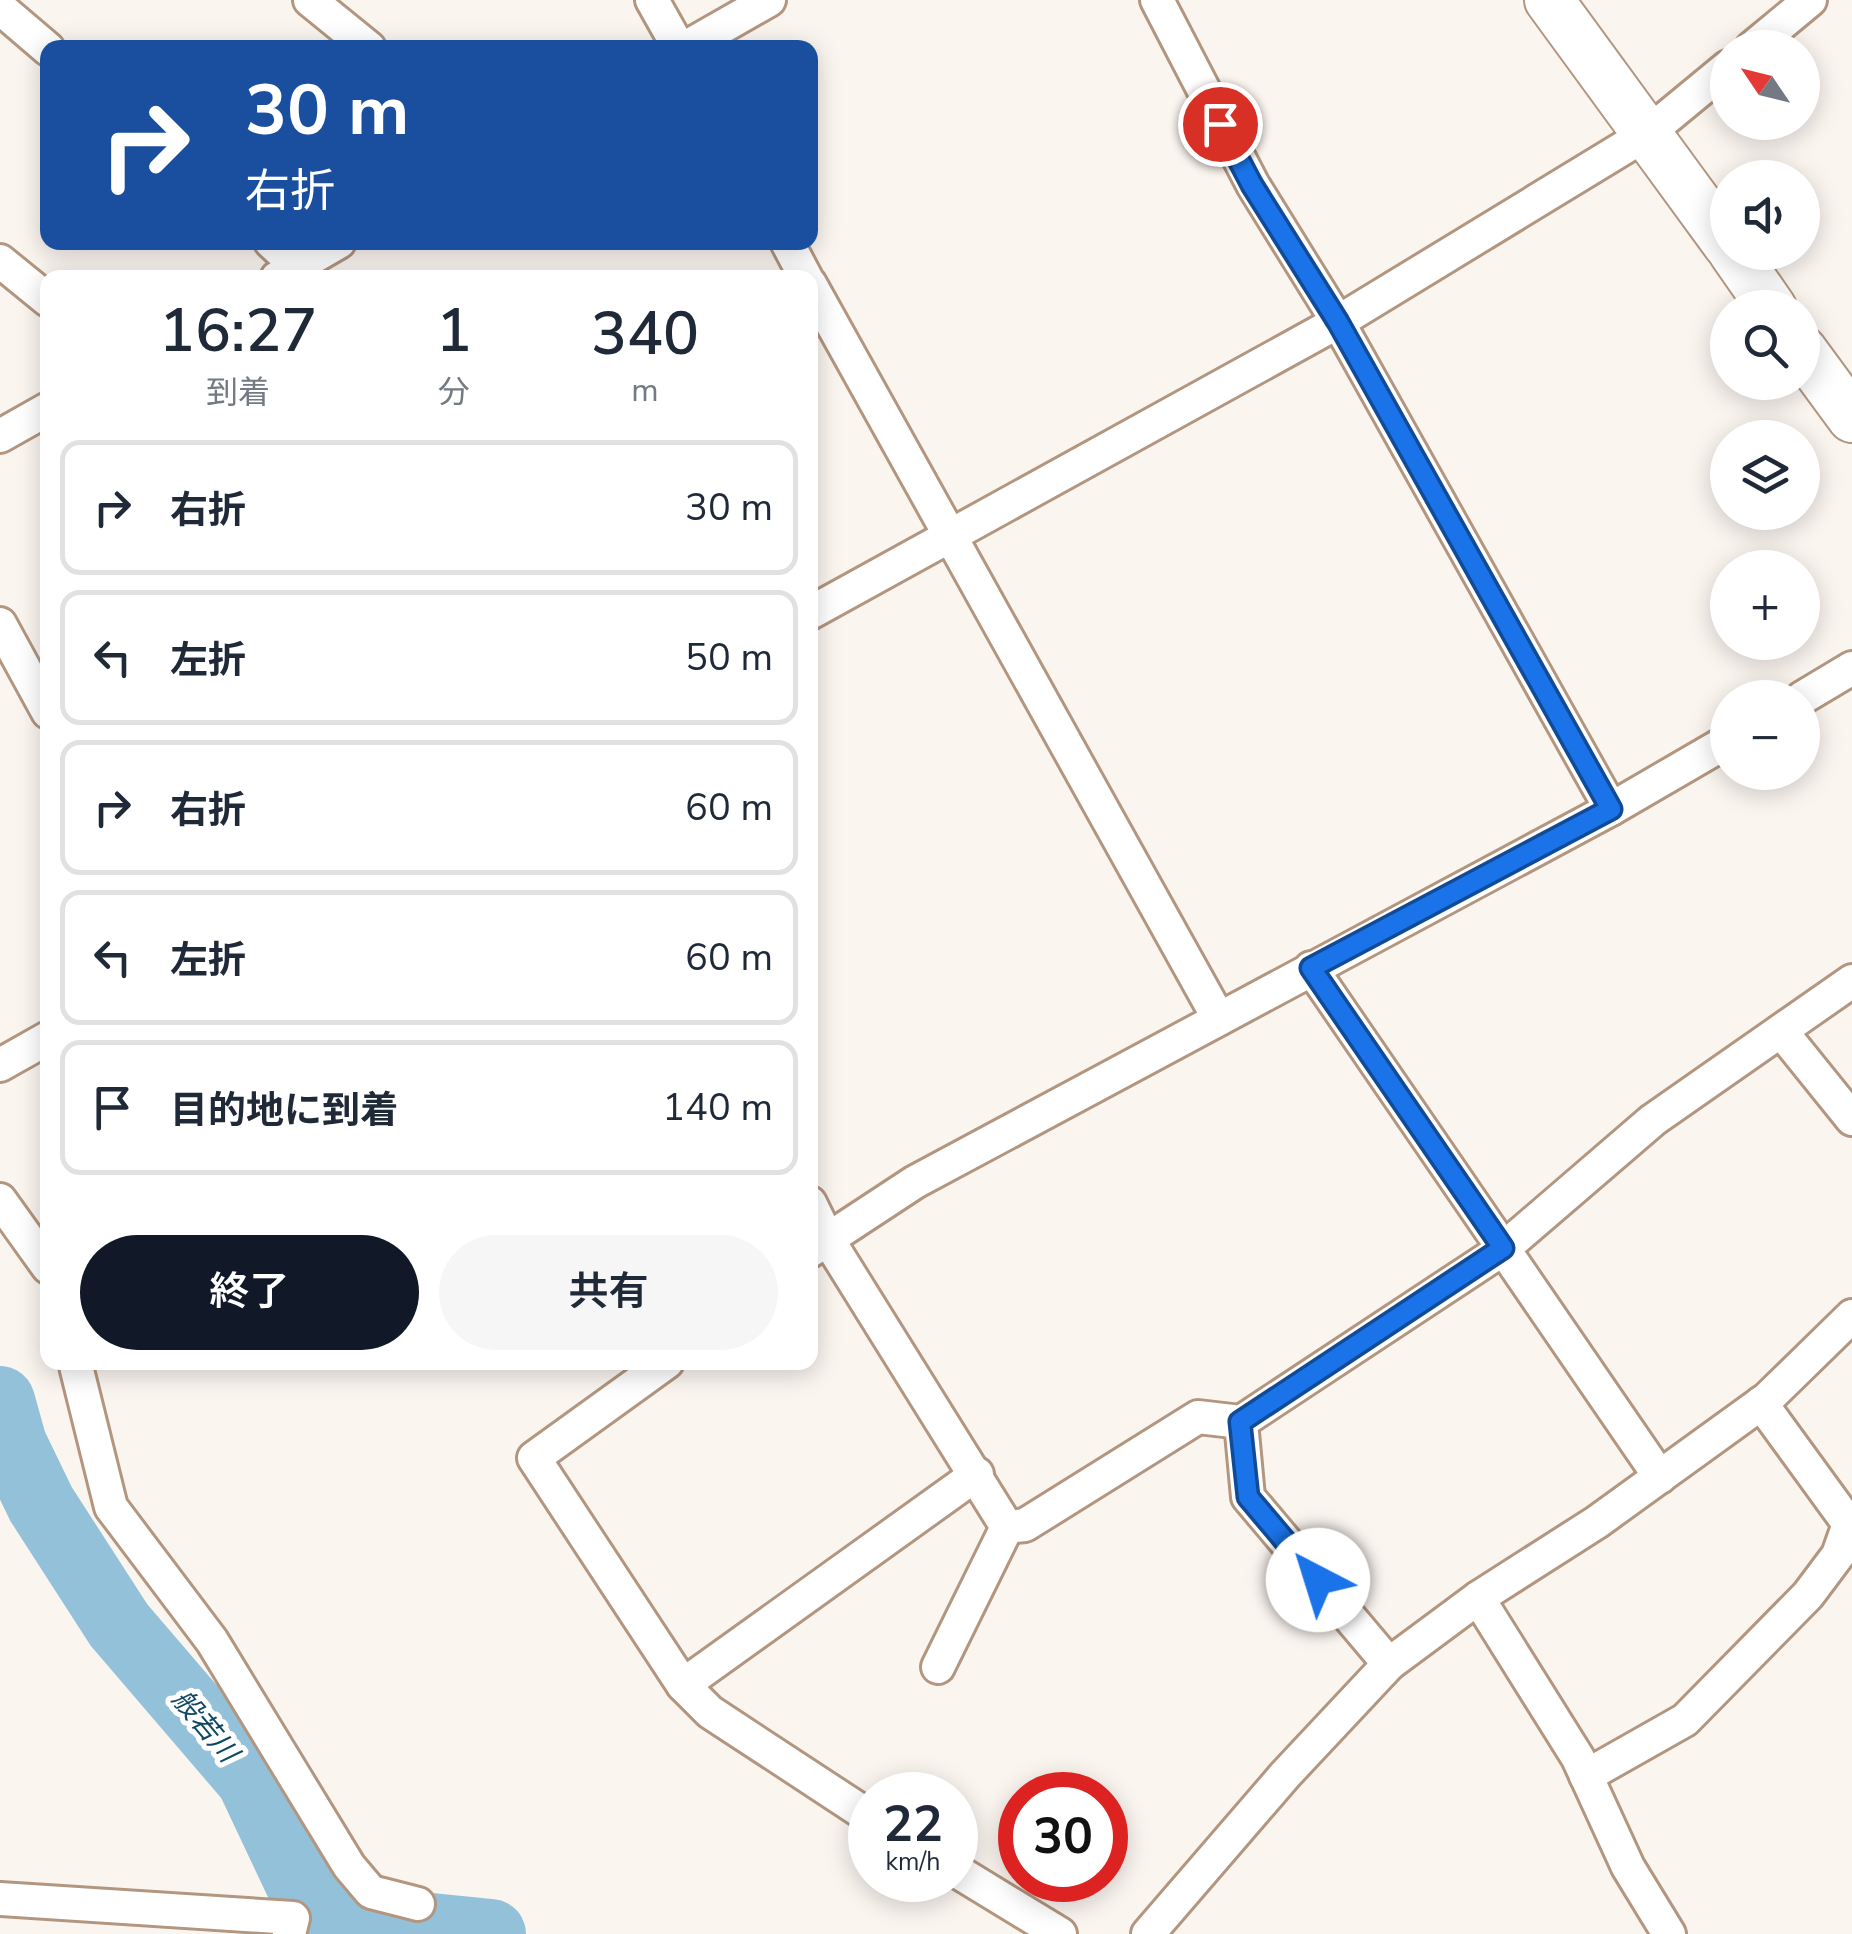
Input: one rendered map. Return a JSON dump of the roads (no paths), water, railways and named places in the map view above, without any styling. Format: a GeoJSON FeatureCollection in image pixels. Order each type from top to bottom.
{"type":"FeatureCollection","features":[{"type":"Feature","properties":{"kind":"main road"},"geometry":{"type":"LineString","coordinates":[[1549,0],[1710,220]]}},
{"type":"Feature","properties":{"kind":"main road"},"geometry":{"type":"LineString","coordinates":[[1820,374],[1852,418]]}},
{"type":"Feature","properties":{"kind":"street"},"geometry":{"type":"LineString","coordinates":[[310,0],[360,40]]}},
{"type":"Feature","properties":{"kind":"street"},"geometry":{"type":"LineString","coordinates":[[652,0],[677,40]]}},
{"type":"Feature","properties":{"kind":"street"},"geometry":{"type":"LineString","coordinates":[[697,40],[770,0]]}},
{"type":"Feature","properties":{"kind":"street"},"geometry":{"type":"LineString","coordinates":[[1156,0],[1252,185],[1338,322],[1611,809]]}},
{"type":"Feature","properties":{"kind":"street"},"geometry":{"type":"LineString","coordinates":[[1774,30],[1810,0]]}},
{"type":"Feature","properties":{"kind":"street"},"geometry":{"type":"LineString","coordinates":[[0,8],[40,42]]}},
{"type":"Feature","properties":{"kind":"street"},"geometry":{"type":"LineString","coordinates":[[818,608],[1338,322],[1648,133],[1710,83]]}},
{"type":"Feature","properties":{"kind":"street"},"geometry":{"type":"LineString","coordinates":[[299,270],[328,250]]}},
{"type":"Feature","properties":{"kind":"street"},"geometry":{"type":"LineString","coordinates":[[0,260],[40,293]]}},
{"type":"Feature","properties":{"kind":"street"},"geometry":{"type":"LineString","coordinates":[[818,299],[1219,1019]]}},
{"type":"Feature","properties":{"kind":"street"},"geometry":{"type":"LineString","coordinates":[[0,436],[40,414]]}},
{"type":"Feature","properties":{"kind":"street"},"geometry":{"type":"LineString","coordinates":[[0,624],[40,697]]}},
{"type":"Feature","properties":{"kind":"street"},"geometry":{"type":"LineString","coordinates":[[1820,687],[1852,668]]}},
{"type":"Feature","properties":{"kind":"street"},"geometry":{"type":"LineString","coordinates":[[1007,1526],[977,1474],[818,1245],[915,1182],[1611,809],[1710,751]]}},
{"type":"Feature","properties":{"kind":"street"},"geometry":{"type":"LineString","coordinates":[[1311,968],[1660,1478]]}},
{"type":"Feature","properties":{"kind":"street"},"geometry":{"type":"LineString","coordinates":[[1007,1526],[1025,1525],[1198,1417],[1240,1422],[1503,1248],[1653,1120],[1852,981]]}},
{"type":"Feature","properties":{"kind":"street"},"geometry":{"type":"LineString","coordinates":[[1781,1030],[1852,1119]]}},
{"type":"Feature","properties":{"kind":"street"},"geometry":{"type":"LineString","coordinates":[[0,1065],[40,1042]]}},
{"type":"Feature","properties":{"kind":"street"},"geometry":{"type":"LineString","coordinates":[[0,1200],[40,1256]]}},
{"type":"Feature","properties":{"kind":"street"},"geometry":{"type":"LineString","coordinates":[[1148,1934],[1285,1775],[1389,1664],[1478,1598],[1660,1478],[1761,1404],[1852,1316]]}},
{"type":"Feature","properties":{"kind":"street"},"geometry":{"type":"LineString","coordinates":[[77,1370],[112,1507],[212,1641],[349,1866],[371,1892],[418,1904]]}},
{"type":"Feature","properties":{"kind":"street"},"geometry":{"type":"LineString","coordinates":[[655,1370],[534,1458],[683,1685],[710,1712],[848,1803]]}},
{"type":"Feature","properties":{"kind":"street"},"geometry":{"type":"LineString","coordinates":[[1586,1776],[1685,1720],[1808,1595],[1838,1555],[1849,1524],[1761,1404]]}},
{"type":"Feature","properties":{"kind":"street"},"geometry":{"type":"LineString","coordinates":[[1240,1422],[1248,1497],[1389,1664]]}},
{"type":"Feature","properties":{"kind":"street"},"geometry":{"type":"LineString","coordinates":[[683,1685],[977,1474]]}},
{"type":"Feature","properties":{"kind":"street"},"geometry":{"type":"LineString","coordinates":[[938,1667],[1007,1526]]}},
{"type":"Feature","properties":{"kind":"street"},"geometry":{"type":"LineString","coordinates":[[1478,1598],[1586,1776],[1628,1867],[1669,1934]]}},
{"type":"Feature","properties":{"kind":"street"},"geometry":{"type":"LineString","coordinates":[[978,1884],[1060,1934]]}},
{"type":"Feature","properties":{"kind":"street"},"geometry":{"type":"LineString","coordinates":[[0,1899],[293,1918],[289,1934]]}},
{"type":"Feature","properties":{"kind":"waterway","name":"般若川"},"geometry":{"type":"LineString","coordinates":[[0,1401],[12,1444],[41,1504],[119,1625],[251,1779],[301,1885],[369,1923]]}},
{"type":"Feature","properties":{"kind":"waterway","name":"般若川"},"geometry":{"type":"LineString","coordinates":[[322,1917],[491,1934]]}}]}
